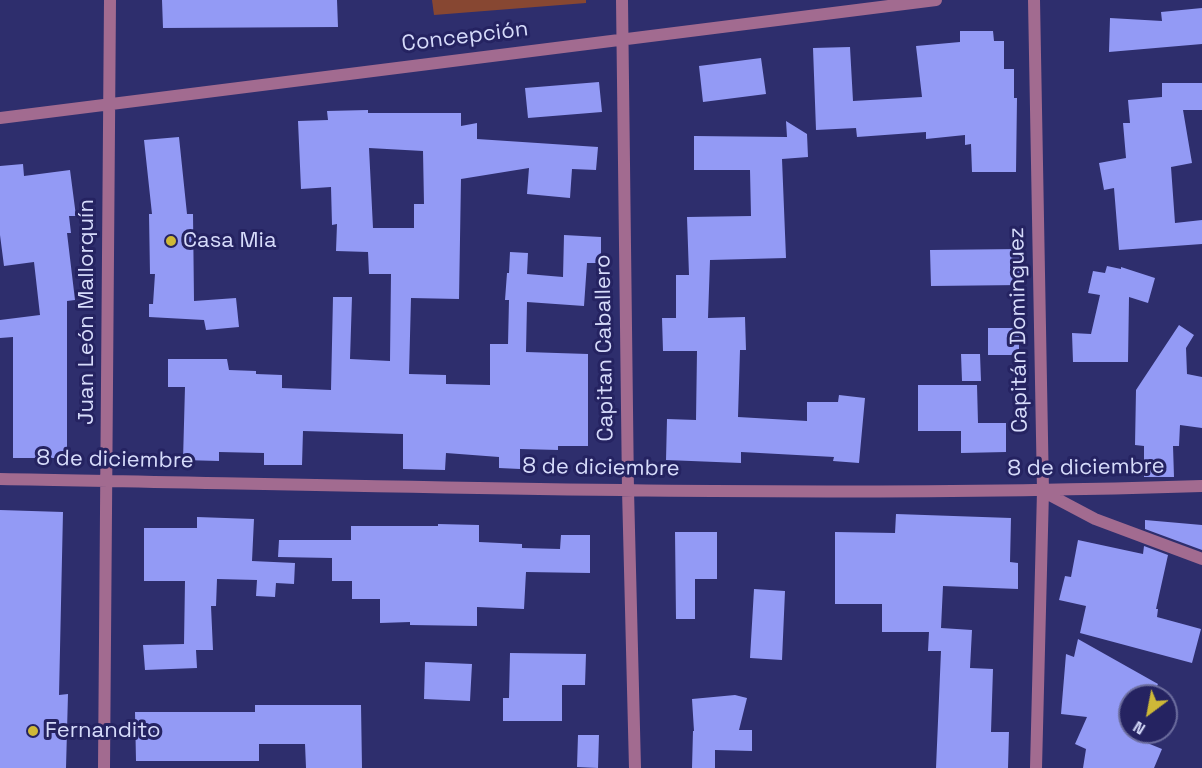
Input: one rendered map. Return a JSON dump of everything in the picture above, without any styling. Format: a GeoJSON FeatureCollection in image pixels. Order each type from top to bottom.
{"type":"FeatureCollection","features":[{"type":"Feature","properties":{"kind":"street","name":"Juan León Mallorquín"},"geometry":{"type":"LineString","coordinates":[[104,768],[110,0]]}},
{"type":"Feature","properties":{"kind":"street","name":"Capitan Caballero"},"geometry":{"type":"LineString","coordinates":[[622,0],[628,490],[635,768]]}},
{"type":"Feature","properties":{"kind":"street","name":"Concepción"},"geometry":{"type":"LineString","coordinates":[[0,118],[936,0]]}},
{"type":"Feature","properties":{"kind":"street","name":"Capitán Dominguez"},"geometry":{"type":"LineString","coordinates":[[1034,0],[1043,491],[1036,768]]}},
{"type":"Feature","properties":{"kind":"street","name":"8 de diciembre"},"geometry":{"type":"LineString","coordinates":[[0,479],[628,490],[1043,491],[1202,486]]}},
{"type":"Feature","properties":{"kind":"street"},"geometry":{"type":"LineString","coordinates":[[1043,491],[1095,519],[1202,559]]}},
{"type":"Feature","properties":{"kind":"shaded area"},"geometry":{"type":"Polygon","coordinates":[[[432,0],[586,0],[586,3],[434,15],[432,0]]]}},
{"type":"Feature","properties":{"kind":"building"},"geometry":{"type":"Polygon","coordinates":[[[162,0],[337,0],[338,27],[163,28],[162,0]]]}},
{"type":"Feature","properties":{"kind":"building"},"geometry":{"type":"Polygon","coordinates":[[[1202,8],[1202,44],[1109,52],[1110,18],[1162,21],[1161,12],[1202,8]]]}},
{"type":"Feature","properties":{"kind":"building"},"geometry":{"type":"Polygon","coordinates":[[[960,31],[993,31],[994,41],[1004,41],[1004,69],[1014,69],[1014,98],[1017,98],[1016,172],[972,172],[971,144],[965,145],[965,135],[926,139],[926,132],[857,137],[856,128],[816,130],[813,48],[850,47],[853,101],[922,97],[916,46],[960,42],[960,31]]]}},
{"type":"Feature","properties":{"kind":"building"},"geometry":{"type":"Polygon","coordinates":[[[761,58],[766,94],[703,102],[699,66],[761,58]]]}},
{"type":"Feature","properties":{"kind":"building"},"geometry":{"type":"Polygon","coordinates":[[[599,82],[602,112],[528,118],[525,88],[599,82]]]}},
{"type":"Feature","properties":{"kind":"building"},"geometry":{"type":"Polygon","coordinates":[[[1162,83],[1202,83],[1202,110],[1183,110],[1192,163],[1171,167],[1175,223],[1202,220],[1202,244],[1119,250],[1114,188],[1104,190],[1099,163],[1126,158],[1123,123],[1130,123],[1128,100],[1162,97],[1162,83]]]}},
{"type":"Feature","properties":{"kind":"building"},"geometry":{"type":"Polygon","coordinates":[[[327,111],[461,113],[461,126],[477,123],[477,139],[598,147],[596,170],[572,169],[570,198],[527,194],[529,168],[461,179],[459,299],[411,298],[409,374],[446,375],[446,384],[490,385],[490,344],[508,344],[509,300],[505,300],[510,252],[528,253],[527,274],[563,277],[564,235],[601,237],[601,263],[587,263],[584,306],[527,302],[526,352],[588,354],[588,446],[558,446],[558,450],[520,449],[520,469],[499,468],[499,457],[446,453],[445,470],[403,469],[403,434],[303,431],[302,465],[264,465],[264,453],[219,452],[219,461],[183,460],[185,387],[168,387],[168,359],[227,359],[229,370],[282,375],[282,388],[331,390],[333,297],[352,297],[350,359],[390,361],[391,274],[369,274],[368,252],[336,251],[337,224],[332,225],[331,187],[301,189],[298,121],[328,120],[327,111]],[[369,148],[373,228],[414,228],[414,204],[424,204],[423,151],[369,148]]]}},
{"type":"Feature","properties":{"kind":"building"},"geometry":{"type":"Polygon","coordinates":[[[786,121],[807,134],[808,157],[782,159],[786,258],[710,260],[708,318],[745,317],[746,350],[740,350],[738,417],[807,421],[807,402],[838,402],[839,395],[865,398],[859,463],[833,461],[834,457],[741,452],[741,463],[666,460],[667,419],[696,420],[697,351],[663,351],[662,318],[676,318],[676,275],[689,275],[687,217],[751,216],[750,170],[694,170],[694,136],[787,137],[786,121]]]}},
{"type":"Feature","properties":{"kind":"building"},"geometry":{"type":"Polygon","coordinates":[[[179,137],[187,214],[193,214],[194,301],[236,298],[239,327],[206,330],[204,320],[149,317],[149,304],[153,304],[155,274],[150,274],[149,214],[152,214],[144,140],[179,137]]]}},
{"type":"Feature","properties":{"kind":"building"},"geometry":{"type":"Polygon","coordinates":[[[23,164],[24,176],[70,170],[76,216],[69,216],[71,233],[67,233],[75,300],[67,301],[67,458],[13,458],[13,337],[0,338],[0,320],[40,315],[34,262],[4,266],[0,235],[0,166],[23,164]]]}},
{"type":"Feature","properties":{"kind":"building"},"geometry":{"type":"Polygon","coordinates":[[[1020,249],[1021,285],[931,286],[930,250],[1020,249]]]}},
{"type":"Feature","properties":{"kind":"building"},"geometry":{"type":"Polygon","coordinates":[[[1107,266],[1121,269],[1121,267],[1155,278],[1148,303],[1129,297],[1128,362],[1073,362],[1072,333],[1091,334],[1100,295],[1088,293],[1093,271],[1105,273],[1107,266]]]}},
{"type":"Feature","properties":{"kind":"building"},"geometry":{"type":"Polygon","coordinates":[[[1179,325],[1194,335],[1186,348],[1187,374],[1202,377],[1202,428],[1180,425],[1179,446],[1173,446],[1174,477],[1144,477],[1144,446],[1135,445],[1136,390],[1179,325]]]}},
{"type":"Feature","properties":{"kind":"building"},"geometry":{"type":"Polygon","coordinates":[[[988,328],[1019,328],[1019,355],[988,355],[988,328]]]}},
{"type":"Feature","properties":{"kind":"building"},"geometry":{"type":"Polygon","coordinates":[[[961,354],[980,354],[981,381],[962,381],[961,354]]]}},
{"type":"Feature","properties":{"kind":"building"},"geometry":{"type":"Polygon","coordinates":[[[918,385],[977,385],[978,423],[1006,423],[1006,452],[961,453],[961,431],[918,431],[918,385]]]}},
{"type":"Feature","properties":{"kind":"building"},"geometry":{"type":"Polygon","coordinates":[[[0,510],[63,512],[59,695],[68,694],[66,768],[0,768],[0,510]]]}},
{"type":"Feature","properties":{"kind":"building"},"geometry":{"type":"Polygon","coordinates":[[[896,514],[1011,518],[1010,562],[1018,563],[1018,589],[943,586],[941,628],[972,630],[970,668],[993,669],[991,732],[1009,732],[1008,768],[936,768],[941,651],[928,651],[929,632],[882,632],[882,604],[835,604],[835,532],[895,533],[896,514]]]}},
{"type":"Feature","properties":{"kind":"building"},"geometry":{"type":"Polygon","coordinates":[[[197,517],[254,519],[252,561],[295,563],[294,584],[276,583],[275,597],[256,596],[257,580],[217,579],[216,606],[211,606],[213,650],[196,650],[197,668],[145,670],[143,645],[184,644],[185,581],[144,581],[144,528],[197,528],[197,517]]]}},
{"type":"Feature","properties":{"kind":"building"},"geometry":{"type":"Polygon","coordinates":[[[1145,520],[1202,525],[1202,550],[1145,529],[1145,520]]]}},
{"type":"Feature","properties":{"kind":"building"},"geometry":{"type":"Polygon","coordinates":[[[438,524],[479,525],[479,542],[522,544],[522,548],[560,549],[561,535],[590,535],[590,573],[526,572],[524,609],[477,607],[477,626],[410,625],[410,622],[380,623],[380,599],[352,599],[352,581],[332,581],[332,558],[278,557],[279,540],[351,540],[351,526],[438,526],[438,524]]]}},
{"type":"Feature","properties":{"kind":"building"},"geometry":{"type":"Polygon","coordinates":[[[675,532],[717,532],[717,579],[695,579],[695,619],[676,619],[675,532]]]}},
{"type":"Feature","properties":{"kind":"building"},"geometry":{"type":"Polygon","coordinates":[[[1078,540],[1143,554],[1144,546],[1168,555],[1156,609],[1158,609],[1157,617],[1201,629],[1192,663],[1080,633],[1086,606],[1059,600],[1065,576],[1071,577],[1078,540]]]}},
{"type":"Feature","properties":{"kind":"building"},"geometry":{"type":"Polygon","coordinates":[[[754,589],[785,591],[782,660],[750,658],[754,589]]]}},
{"type":"Feature","properties":{"kind":"building"},"geometry":{"type":"Polygon","coordinates":[[[1078,639],[1158,684],[1118,684],[1118,744],[1150,744],[1162,749],[1154,768],[1083,768],[1086,749],[1075,744],[1087,717],[1061,714],[1066,654],[1074,657],[1078,639]]]}},
{"type":"Feature","properties":{"kind":"building"},"geometry":{"type":"Polygon","coordinates":[[[510,653],[586,654],[585,685],[562,685],[562,721],[503,721],[503,698],[509,698],[510,653]]]}},
{"type":"Feature","properties":{"kind":"building"},"geometry":{"type":"Polygon","coordinates":[[[425,662],[472,664],[470,701],[424,699],[425,662]]]}},
{"type":"Feature","properties":{"kind":"building"},"geometry":{"type":"Polygon","coordinates":[[[735,695],[747,698],[739,730],[752,730],[752,751],[715,750],[715,768],[692,768],[694,731],[692,699],[735,695]]]}},
{"type":"Feature","properties":{"kind":"building"},"geometry":{"type":"Polygon","coordinates":[[[255,705],[361,705],[362,768],[306,768],[305,744],[259,744],[259,761],[136,761],[135,712],[255,712],[255,705]]]}},
{"type":"Feature","properties":{"kind":"building"},"geometry":{"type":"Polygon","coordinates":[[[578,735],[599,735],[598,768],[577,767],[578,735]]]}},
{"type":"Feature","properties":{"kind":"place","name":"Casa Mia"},"geometry":{"type":"Point","coordinates":[171,241]}},
{"type":"Feature","properties":{"kind":"place","name":"Fernandito"},"geometry":{"type":"Point","coordinates":[33,731]}}]}
